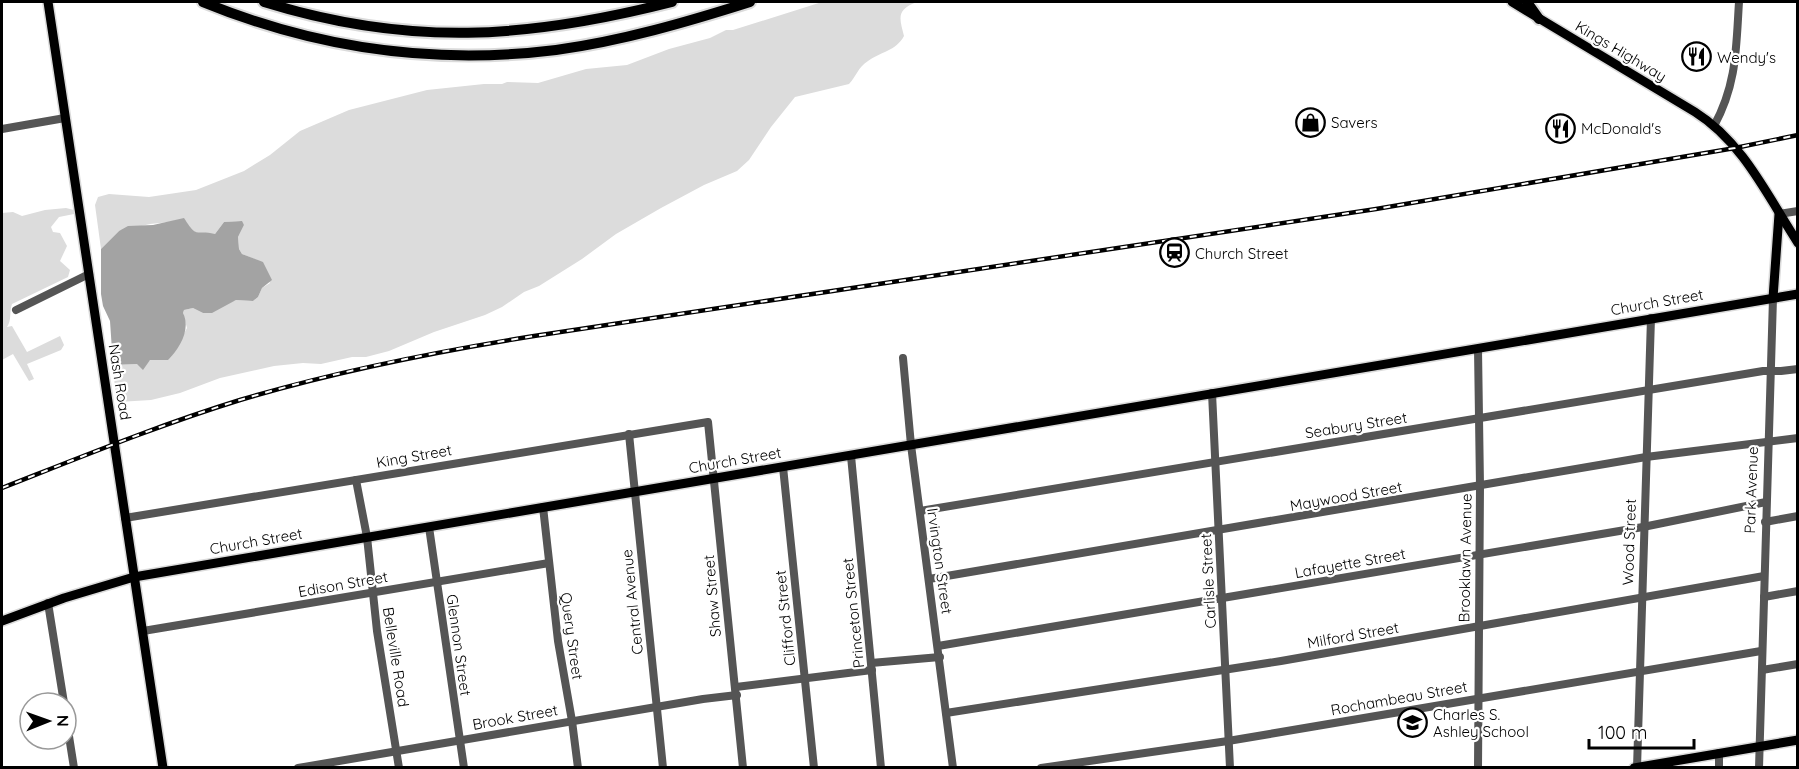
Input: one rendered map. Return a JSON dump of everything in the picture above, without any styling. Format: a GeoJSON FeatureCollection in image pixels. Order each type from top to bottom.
{"type":"FeatureCollection","features":[{"type":"Feature","properties":{"kind":"highway"},"geometry":{"type":"LineString","coordinates":[[203,2],[266,25],[315,39],[378,50],[454,56],[538,52],[585,45],[672,25],[750,2]]}},
{"type":"Feature","properties":{"kind":"highway"},"geometry":{"type":"LineString","coordinates":[[264,2],[358,24],[413,32],[465,34],[561,26],[672,2]]}},
{"type":"Feature","properties":{"kind":"highway"},"geometry":{"type":"LineString","coordinates":[[1527,2],[1539,19]]}},
{"type":"Feature","properties":{"kind":"main road","name":"Nash Road"},"geometry":{"type":"LineString","coordinates":[[48,2],[163,768]]}},
{"type":"Feature","properties":{"kind":"main road","name":"Kings Highway"},"geometry":{"type":"LineString","coordinates":[[1512,2],[1714,126],[1735,147],[1797,243]]}},
{"type":"Feature","properties":{"kind":"main road","name":"Park Avenue"},"geometry":{"type":"LineString","coordinates":[[1773,298],[1779,214]]}},
{"type":"Feature","properties":{"kind":"main road","name":"Church Street"},"geometry":{"type":"LineString","coordinates":[[2,621],[48,603],[134,577],[1797,294]]}},
{"type":"Feature","properties":{"kind":"main road"},"geometry":{"type":"LineString","coordinates":[[1636,767],[1797,740]]}},
{"type":"Feature","properties":{"kind":"street"},"geometry":{"type":"LineString","coordinates":[[1714,126],[1728,98],[1734,73],[1738,2]]}},
{"type":"Feature","properties":{"kind":"street"},"geometry":{"type":"LineString","coordinates":[[2,129],[64,117]]}},
{"type":"Feature","properties":{"kind":"street"},"geometry":{"type":"LineString","coordinates":[[1779,214],[1797,211]]}},
{"type":"Feature","properties":{"kind":"street"},"geometry":{"type":"LineString","coordinates":[[16,310],[88,274]]}},
{"type":"Feature","properties":{"kind":"street","name":"Park Avenue"},"geometry":{"type":"LineString","coordinates":[[1759,768],[1773,298]]}},
{"type":"Feature","properties":{"kind":"street","name":"Wood Street"},"geometry":{"type":"LineString","coordinates":[[1636,767],[1651,318]]}},
{"type":"Feature","properties":{"kind":"street","name":"Brooklawn Avenue"},"geometry":{"type":"LineString","coordinates":[[1478,349],[1480,486],[1478,768]]}},
{"type":"Feature","properties":{"kind":"street","name":"Irvington Street"},"geometry":{"type":"LineString","coordinates":[[903,358],[911,445],[954,768]]}},
{"type":"Feature","properties":{"kind":"street","name":"Seabury Street"},"geometry":{"type":"LineString","coordinates":[[920,512],[1648,388],[1763,370],[1797,369]]}},
{"type":"Feature","properties":{"kind":"street","name":"Carlisle Street"},"geometry":{"type":"LineString","coordinates":[[1212,393],[1230,768]]}},
{"type":"Feature","properties":{"kind":"street","name":"King Street"},"geometry":{"type":"LineString","coordinates":[[125,518],[708,422]]}},
{"type":"Feature","properties":{"kind":"street","name":"Shaw Street"},"geometry":{"type":"LineString","coordinates":[[708,422],[743,768]]}},
{"type":"Feature","properties":{"kind":"street","name":"Central Avenue"},"geometry":{"type":"LineString","coordinates":[[629,434],[663,768]]}},
{"type":"Feature","properties":{"kind":"street","name":"Maywood Street"},"geometry":{"type":"LineString","coordinates":[[929,579],[1646,457],[1797,438]]}},
{"type":"Feature","properties":{"kind":"street","name":"Princeton Street"},"geometry":{"type":"LineString","coordinates":[[851,456],[881,768]]}},
{"type":"Feature","properties":{"kind":"street","name":"Clifford Street"},"geometry":{"type":"LineString","coordinates":[[783,466],[814,768]]}},
{"type":"Feature","properties":{"kind":"street","name":"Belleville Road"},"geometry":{"type":"LineString","coordinates":[[356,480],[367,537],[377,631],[399,768]]}},
{"type":"Feature","properties":{"kind":"street","name":"Lafayette Street"},"geometry":{"type":"LineString","coordinates":[[938,646],[1643,527],[1766,502]]}},
{"type":"Feature","properties":{"kind":"street","name":"Query Street"},"geometry":{"type":"LineString","coordinates":[[543,507],[558,641],[578,768]]}},
{"type":"Feature","properties":{"kind":"street"},"geometry":{"type":"LineString","coordinates":[[1765,522],[1797,516]]}},
{"type":"Feature","properties":{"kind":"street","name":"Glennon Street"},"geometry":{"type":"LineString","coordinates":[[429,527],[464,768]]}},
{"type":"Feature","properties":{"kind":"street","name":"Edison Street"},"geometry":{"type":"LineString","coordinates":[[142,631],[549,564]]}},
{"type":"Feature","properties":{"kind":"street","name":"Milford Street"},"geometry":{"type":"LineString","coordinates":[[946,713],[1225,670],[1764,576]]}},
{"type":"Feature","properties":{"kind":"street"},"geometry":{"type":"LineString","coordinates":[[1764,597],[1797,591]]}},
{"type":"Feature","properties":{"kind":"street"},"geometry":{"type":"LineString","coordinates":[[48,603],[62,691]]}},
{"type":"Feature","properties":{"kind":"street","name":"Rochambeau Street"},"geometry":{"type":"LineString","coordinates":[[1041,768],[1228,741],[1761,651]]}},
{"type":"Feature","properties":{"kind":"street","name":"Brook Street"},"geometry":{"type":"LineString","coordinates":[[298,768],[328,765],[460,740],[657,708],[805,677],[940,657]]}},
{"type":"Feature","properties":{"kind":"street"},"geometry":{"type":"LineString","coordinates":[[1762,670],[1797,664]]}},
{"type":"Feature","properties":{"kind":"street"},"geometry":{"type":"LineString","coordinates":[[71,751],[74,768]]}},
{"type":"Feature","properties":{"kind":"street"},"geometry":{"type":"LineString","coordinates":[[1719,753],[1719,768]]}},
{"type":"Feature","properties":{"kind":"shaded area"},"geometry":{"type":"Polygon","coordinates":[[[822,2],[917,2],[902,12],[904,36],[897,45],[865,63],[849,84],[795,97],[749,160],[737,171],[704,185],[616,234],[539,286],[524,292],[485,315],[434,332],[389,351],[321,364],[274,366],[220,378],[180,393],[151,400],[118,402],[113,365],[137,364],[171,357],[187,328],[184,310],[193,308],[203,313],[236,300],[253,301],[258,297],[262,288],[270,283],[257,260],[242,254],[239,249],[238,237],[244,225],[240,221],[224,222],[215,234],[194,233],[170,222],[150,224],[119,231],[101,249],[95,205],[98,197],[109,194],[149,197],[196,190],[244,171],[270,155],[300,131],[349,110],[427,90],[507,82],[538,83],[586,69],[627,65],[669,49],[710,38],[726,30],[733,30],[822,2]]]}},
{"type":"Feature","properties":{"kind":"shaded area"},"geometry":{"type":"Polygon","coordinates":[[[66,208],[74,210],[74,214],[59,217],[51,227],[53,232],[60,233],[67,246],[60,261],[70,270],[68,277],[12,304],[11,307],[7,327],[12,326],[27,352],[60,336],[64,345],[61,350],[27,364],[34,379],[29,381],[13,354],[2,360],[2,213],[13,212],[22,216],[66,208]]]}},
{"type":"Feature","properties":{"kind":"shaded area"},"geometry":{"type":"Polygon","coordinates":[[[184,218],[195,231],[215,234],[224,222],[242,221],[244,225],[238,237],[239,249],[242,254],[263,262],[272,280],[262,288],[258,297],[253,301],[236,300],[212,313],[203,313],[193,308],[184,310],[185,332],[177,350],[168,360],[150,360],[143,370],[137,364],[113,365],[110,321],[103,306],[101,294],[101,249],[119,231],[128,226],[153,225],[184,218]]]}},
{"type":"Feature","properties":{"kind":"railway"},"geometry":{"type":"LineString","coordinates":[[2,488],[150,431],[240,400],[349,371],[423,356],[534,336],[1376,209],[1735,148],[1798,135]]}},
{"type":"Feature","properties":{"kind":"place","name":"Wendy's"},"geometry":{"type":"Point","coordinates":[1696,57]}},
{"type":"Feature","properties":{"kind":"place","name":"Savers"},"geometry":{"type":"Point","coordinates":[1310,122]}},
{"type":"Feature","properties":{"kind":"place","name":"McDonald's"},"geometry":{"type":"Point","coordinates":[1560,128]}},
{"type":"Feature","properties":{"kind":"place","name":"Church Street"},"geometry":{"type":"Point","coordinates":[1174,253]}},
{"type":"Feature","properties":{"kind":"place","name":"Charles S. Ashley School"},"geometry":{"type":"Point","coordinates":[1412,723]}}]}
